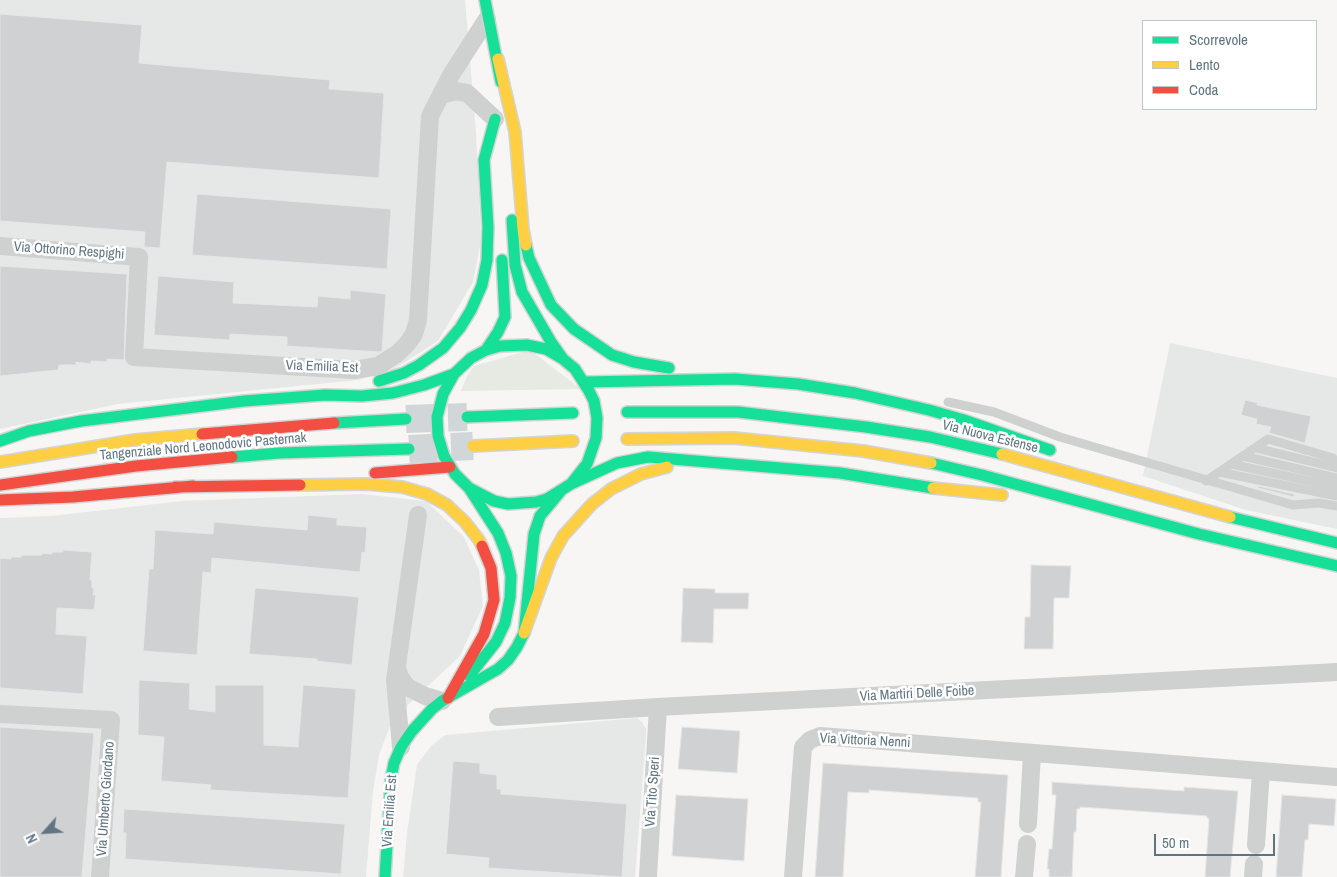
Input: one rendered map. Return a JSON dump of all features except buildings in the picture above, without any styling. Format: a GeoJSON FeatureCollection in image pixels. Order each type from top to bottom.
{"type":"FeatureCollection","features":[{"type":"Feature","properties":{"kind":"main road","name":"Via Emilia Est"},"geometry":{"type":"LineString","coordinates":[[486,8],[498,59],[508,126],[515,265],[522,292],[538,322],[563,359]]}},
{"type":"Feature","properties":{"kind":"main road"},"geometry":{"type":"LineString","coordinates":[[486,8],[496,119],[497,157]]}},
{"type":"Feature","properties":{"kind":"main road"},"geometry":{"type":"LineString","coordinates":[[498,59],[515,132],[523,229],[529,258],[540,284],[552,305],[574,329],[612,355],[634,362],[735,380]]}},
{"type":"Feature","properties":{"kind":"main road"},"geometry":{"type":"LineString","coordinates":[[325,395],[404,373],[443,348],[460,328],[471,310],[482,285],[488,260],[484,160],[496,119]]}},
{"type":"Feature","properties":{"kind":"main road","name":"Via Emilia Est"},"geometry":{"type":"LineString","coordinates":[[486,350],[498,332],[505,316],[502,253]]}},
{"type":"Feature","properties":{"kind":"main road","name":"Via Emilia Est"},"geometry":{"type":"LineString","coordinates":[[385,877],[391,778],[394,763],[401,747],[420,720],[445,699],[480,664],[496,642],[505,623],[510,598],[510,576],[506,553],[498,533],[469,488],[450,467],[444,456],[438,436],[437,417],[443,394],[454,374],[471,358],[486,350],[510,344],[527,345],[546,349],[575,369],[587,386],[594,401],[597,418],[596,438],[587,464],[570,484]]}},
{"type":"Feature","properties":{"kind":"main road"},"geometry":{"type":"LineString","coordinates":[[0,441],[29,431],[64,424],[244,401],[325,395],[362,396],[393,392],[424,385],[454,374]]}},
{"type":"Feature","properties":{"kind":"main road"},"geometry":{"type":"LineString","coordinates":[[587,386],[735,380],[798,384],[855,393],[964,420],[1061,453]]}},
{"type":"Feature","properties":{"kind":"main road","name":"Via Nuova Estense"},"geometry":{"type":"LineString","coordinates":[[627,412],[738,412],[866,427],[930,437],[990,450],[1205,511],[1337,542]]}},
{"type":"Feature","properties":{"kind":"main road"},"geometry":{"type":"LineString","coordinates":[[0,450],[45,436],[142,414]]}},
{"type":"Feature","properties":{"kind":"main road"},"geometry":{"type":"LineString","coordinates":[[467,417],[573,414]]}},
{"type":"Feature","properties":{"kind":"main road","name":"Tangenziale Nord Leonodovic Pasternak"},"geometry":{"type":"LineString","coordinates":[[0,462],[135,440],[274,426],[406,419]]}},
{"type":"Feature","properties":{"kind":"main road"},"geometry":{"type":"LineString","coordinates":[[627,439],[734,438],[863,451],[982,475],[1199,534]]}},
{"type":"Feature","properties":{"kind":"main road"},"geometry":{"type":"LineString","coordinates":[[473,446],[573,441]]}},
{"type":"Feature","properties":{"kind":"main road","name":"Tangenziale Nord Leonodovic Pasternak"},"geometry":{"type":"LineString","coordinates":[[0,485],[136,466],[279,453],[409,449]]}},
{"type":"Feature","properties":{"kind":"main road"},"geometry":{"type":"LineString","coordinates":[[560,492],[570,484],[617,463],[632,459],[665,458],[840,473],[918,486],[1013,497],[1199,534],[1337,566]]}},
{"type":"Feature","properties":{"kind":"main road"},"geometry":{"type":"LineString","coordinates":[[524,633],[557,545],[592,504],[611,489],[641,474],[661,468],[703,462]]}},
{"type":"Feature","properties":{"kind":"main road"},"geometry":{"type":"LineString","coordinates":[[0,500],[73,498],[175,488],[450,467]]}},
{"type":"Feature","properties":{"kind":"main road"},"geometry":{"type":"LineString","coordinates":[[1111,472],[1205,511]]}},
{"type":"Feature","properties":{"kind":"main road"},"geometry":{"type":"LineString","coordinates":[[175,488],[366,484],[402,487],[427,494],[447,505],[465,522],[479,540],[491,568],[494,600],[484,634],[445,699]]}},
{"type":"Feature","properties":{"kind":"main road","name":"Via Emilia Est"},"geometry":{"type":"LineString","coordinates":[[469,488],[494,501],[519,505],[536,502],[560,492]]}},
{"type":"Feature","properties":{"kind":"main road","name":"Via Emilia Est"},"geometry":{"type":"LineString","coordinates":[[445,699],[483,679],[508,660],[524,633],[534,534],[540,516],[560,492]]}},
{"type":"Feature","properties":{"kind":"street"},"geometry":{"type":"LineString","coordinates":[[441,96],[486,8]]}},
{"type":"Feature","properties":{"kind":"street"},"geometry":{"type":"LineString","coordinates":[[441,96],[455,91],[468,93],[496,119]]}},
{"type":"Feature","properties":{"kind":"street","name":"Via Emilia Est"},"geometry":{"type":"LineString","coordinates":[[139,257],[134,356],[354,370],[367,369],[389,360],[407,344],[414,334],[418,320],[430,116],[441,96]]}},
{"type":"Feature","properties":{"kind":"street","name":"Via Ottorino Respighi"},"geometry":{"type":"LineString","coordinates":[[0,246],[139,257]]}},
{"type":"Feature","properties":{"kind":"street","name":"Via Emilia Est"},"geometry":{"type":"LineString","coordinates":[[401,747],[395,688],[396,667],[418,515]]}},
{"type":"Feature","properties":{"kind":"street"},"geometry":{"type":"LineString","coordinates":[[396,667],[407,687],[425,696],[445,699]]}},
{"type":"Feature","properties":{"kind":"street","name":"Via Martiri Delle Foibe"},"geometry":{"type":"LineString","coordinates":[[498,717],[1337,672]]}},
{"type":"Feature","properties":{"kind":"street","name":"Via Tito Speri"},"geometry":{"type":"LineString","coordinates":[[648,877],[658,707]]}},
{"type":"Feature","properties":{"kind":"street","name":"Via Umberto Giordano"},"geometry":{"type":"LineString","coordinates":[[0,714],[111,720],[100,877]]}},
{"type":"Feature","properties":{"kind":"street","name":"Via Vittoria Nenni"},"geometry":{"type":"LineString","coordinates":[[793,877],[802,747],[810,740],[820,736],[1337,777]]}},
{"type":"Feature","properties":{"kind":"street"},"geometry":{"type":"LineString","coordinates":[[1028,824],[1032,754]]}},
{"type":"Feature","properties":{"kind":"street"},"geometry":{"type":"LineString","coordinates":[[1256,845],[1261,771]]}},
{"type":"Feature","properties":{"kind":"street"},"geometry":{"type":"LineString","coordinates":[[1024,877],[1026,844]]}},
{"type":"Feature","properties":{"kind":"lane"},"geometry":{"type":"LineString","coordinates":[[855,393],[920,398]]}},
{"type":"Feature","properties":{"kind":"lane"},"geometry":{"type":"LineString","coordinates":[[937,400],[994,412],[1060,436],[1206,481],[1293,505],[1319,503],[1337,506]]}},
{"type":"Feature","properties":{"kind":"lane"},"geometry":{"type":"LineString","coordinates":[[1206,481],[1256,448],[1337,468]]}},
{"type":"Feature","properties":{"kind":"lane"},"geometry":{"type":"LineString","coordinates":[[1244,456],[1337,478]]}},
{"type":"Feature","properties":{"kind":"lane"},"geometry":{"type":"LineString","coordinates":[[1231,464],[1337,487]]}},
{"type":"Feature","properties":{"kind":"lane"},"geometry":{"type":"LineString","coordinates":[[1219,472],[1337,496]]}},
{"type":"Feature","properties":{"kind":"shaded area"},"geometry":{"type":"Polygon","coordinates":[[[0,0],[465,0],[476,132],[481,241],[473,282],[438,341],[391,371],[358,380],[118,404],[0,429],[0,0]]]}},
{"type":"Feature","properties":{"kind":"shaded area"},"geometry":{"type":"Polygon","coordinates":[[[1170,343],[1337,378],[1337,529],[1246,510],[1143,476],[1170,343]]]}},
{"type":"Feature","properties":{"kind":"shaded area"},"geometry":{"type":"Polygon","coordinates":[[[530,350],[581,389],[461,391],[467,376],[474,366],[530,350]]]}},
{"type":"Feature","properties":{"kind":"shaded area"},"geometry":{"type":"Polygon","coordinates":[[[361,494],[426,501],[464,537],[479,570],[483,606],[460,656],[409,704],[390,726],[379,755],[373,791],[366,877],[0,877],[0,518],[51,516],[182,501],[361,494]]]}},
{"type":"Feature","properties":{"kind":"shaded area"},"geometry":{"type":"Polygon","coordinates":[[[637,718],[646,729],[646,736],[635,877],[403,877],[417,765],[431,746],[445,735],[637,718]]]}},
{"type":"Feature","properties":{"kind":"tunnel"},"geometry":{"type":"LineString","coordinates":[[406,419],[467,417]]}},
{"type":"Feature","properties":{"kind":"tunnel"},"geometry":{"type":"LineString","coordinates":[[409,449],[473,446]]}},
{"type":"Feature","properties":{"kind":"traffic: fast"},"geometry":{"type":"LineString","coordinates":[[485,0],[501,82]]}},
{"type":"Feature","properties":{"kind":"traffic: fast"},"geometry":{"type":"LineString","coordinates":[[379,381],[404,373],[443,348],[460,328],[471,310],[482,285],[487,260],[488,227],[484,160],[495,119]]}},
{"type":"Feature","properties":{"kind":"traffic: fast"},"geometry":{"type":"LineString","coordinates":[[512,220],[515,265],[522,292],[551,342],[563,359],[575,369],[589,391]]}},
{"type":"Feature","properties":{"kind":"traffic: fast"},"geometry":{"type":"LineString","coordinates":[[526,245],[529,258],[551,305],[574,329],[612,355],[634,362],[669,368]]}},
{"type":"Feature","properties":{"kind":"traffic: fast"},"geometry":{"type":"LineString","coordinates":[[486,350],[505,317],[502,260]]}},
{"type":"Feature","properties":{"kind":"traffic: fast"},"geometry":{"type":"LineString","coordinates":[[443,394],[454,374],[471,358],[486,350],[500,346],[527,345],[546,349],[563,359]]}},
{"type":"Feature","properties":{"kind":"traffic: fast"},"geometry":{"type":"LineString","coordinates":[[0,441],[29,431],[81,421],[244,401],[325,395],[362,396],[393,393],[424,385],[454,374]]}},
{"type":"Feature","properties":{"kind":"traffic: fast"},"geometry":{"type":"LineString","coordinates":[[585,382],[735,379],[798,384],[855,393],[929,410],[1050,450]]}},
{"type":"Feature","properties":{"kind":"traffic: fast"},"geometry":{"type":"LineString","coordinates":[[587,464],[596,438],[597,418],[594,401],[589,391]]}},
{"type":"Feature","properties":{"kind":"traffic: fast"},"geometry":{"type":"LineString","coordinates":[[443,394],[437,417],[438,436],[444,456]]}},
{"type":"Feature","properties":{"kind":"traffic: fast"},"geometry":{"type":"LineString","coordinates":[[627,412],[738,412],[866,427],[930,437],[1002,454]]}},
{"type":"Feature","properties":{"kind":"traffic: fast"},"geometry":{"type":"LineString","coordinates":[[467,417],[573,413]]}},
{"type":"Feature","properties":{"kind":"traffic: fast"},"geometry":{"type":"LineString","coordinates":[[334,423],[406,419]]}},
{"type":"Feature","properties":{"kind":"traffic: fast"},"geometry":{"type":"LineString","coordinates":[[232,457],[279,453],[409,449]]}},
{"type":"Feature","properties":{"kind":"traffic: fast"},"geometry":{"type":"LineString","coordinates":[[444,456],[455,474],[469,488],[494,501],[508,504],[536,502],[547,499],[571,484],[586,465]]}},
{"type":"Feature","properties":{"kind":"traffic: fast"},"geometry":{"type":"LineString","coordinates":[[571,484],[617,463],[648,457],[840,473],[933,488]]}},
{"type":"Feature","properties":{"kind":"traffic: fast"},"geometry":{"type":"LineString","coordinates":[[931,463],[1199,534],[1337,566]]}},
{"type":"Feature","properties":{"kind":"traffic: fast"},"geometry":{"type":"LineString","coordinates":[[469,488],[498,533],[506,553],[511,576],[510,598],[505,623],[496,642],[469,676]]}},
{"type":"Feature","properties":{"kind":"traffic: fast"},"geometry":{"type":"LineString","coordinates":[[385,877],[391,778],[394,763],[401,747],[412,731],[432,709],[442,701],[498,669],[508,660],[517,647],[524,633],[534,534],[540,516],[560,492]]}},
{"type":"Feature","properties":{"kind":"traffic: fast"},"geometry":{"type":"LineString","coordinates":[[1230,517],[1337,543]]}},
{"type":"Feature","properties":{"kind":"traffic: slow"},"geometry":{"type":"LineString","coordinates":[[498,59],[515,132],[526,245]]}},
{"type":"Feature","properties":{"kind":"traffic: slow"},"geometry":{"type":"LineString","coordinates":[[0,462],[135,440],[202,434]]}},
{"type":"Feature","properties":{"kind":"traffic: slow"},"geometry":{"type":"LineString","coordinates":[[627,439],[734,438],[863,451],[931,463]]}},
{"type":"Feature","properties":{"kind":"traffic: slow"},"geometry":{"type":"LineString","coordinates":[[473,446],[573,441]]}},
{"type":"Feature","properties":{"kind":"traffic: slow"},"geometry":{"type":"LineString","coordinates":[[1002,454],[1230,517]]}},
{"type":"Feature","properties":{"kind":"traffic: slow"},"geometry":{"type":"LineString","coordinates":[[524,633],[551,558],[563,536],[592,504],[611,489],[641,474],[667,467]]}},
{"type":"Feature","properties":{"kind":"traffic: slow"},"geometry":{"type":"LineString","coordinates":[[300,485],[366,484],[402,487],[427,494],[447,505],[465,522],[482,546]]}},
{"type":"Feature","properties":{"kind":"traffic: slow"},"geometry":{"type":"LineString","coordinates":[[933,488],[1002,495]]}},
{"type":"Feature","properties":{"kind":"traffic: jam"},"geometry":{"type":"LineString","coordinates":[[202,434],[334,423]]}},
{"type":"Feature","properties":{"kind":"traffic: jam"},"geometry":{"type":"LineString","coordinates":[[0,485],[136,466],[232,457]]}},
{"type":"Feature","properties":{"kind":"traffic: jam"},"geometry":{"type":"LineString","coordinates":[[375,473],[450,467]]}},
{"type":"Feature","properties":{"kind":"traffic: jam"},"geometry":{"type":"LineString","coordinates":[[175,487],[300,485]]}},
{"type":"Feature","properties":{"kind":"traffic: jam"},"geometry":{"type":"LineString","coordinates":[[0,500],[73,497],[193,486]]}},
{"type":"Feature","properties":{"kind":"traffic: jam"},"geometry":{"type":"LineString","coordinates":[[448,698],[484,634],[494,600],[491,568],[482,546]]}}]}
